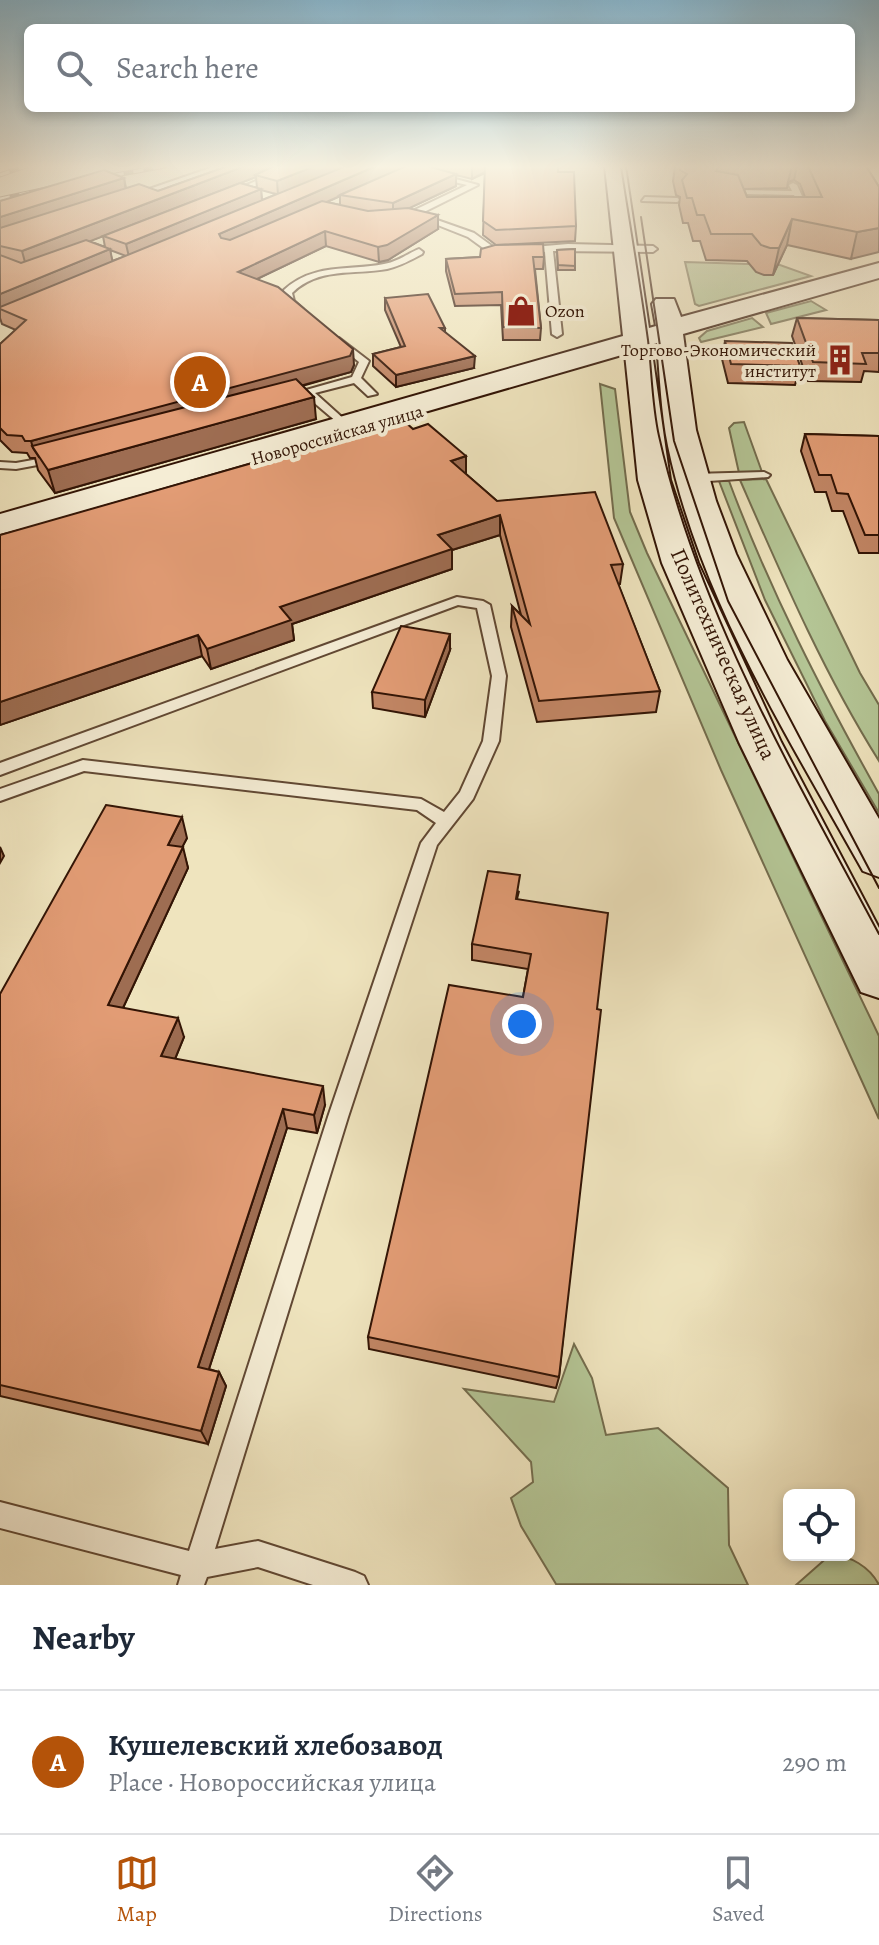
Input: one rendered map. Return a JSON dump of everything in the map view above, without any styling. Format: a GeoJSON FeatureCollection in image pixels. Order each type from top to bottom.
{"type":"FeatureCollection","features":[{"type":"Feature","properties":{"kind":"main road","name":"Политехническая улица"},"geometry":{"type":"LineString","coordinates":[[638,240],[649,341],[648,448],[654,480],[680,563],[760,742],[879,977]]}},
{"type":"Feature","properties":{"kind":"main road","name":"Политехническая улица"},"geometry":{"type":"LineString","coordinates":[[640,248],[643,240]]}},
{"type":"Feature","properties":{"kind":"main road","name":"Новороссийская улица"},"geometry":{"type":"LineString","coordinates":[[0,532],[649,341],[705,318],[879,270]]}},
{"type":"Feature","properties":{"kind":"main road","name":"Политехническая улица"},"geometry":{"type":"LineString","coordinates":[[649,341],[678,410],[684,449],[712,537],[748,622],[871,828],[879,859]]}},
{"type":"Feature","properties":{"kind":"main road","name":"Новороссийская улица"},"geometry":{"type":"LineString","coordinates":[[0,525],[349,429]]}},
{"type":"Feature","properties":{"kind":"lane"},"geometry":{"type":"LineString","coordinates":[[478,240],[493,251]]}},
{"type":"Feature","properties":{"kind":"lane"},"geometry":{"type":"LineString","coordinates":[[478,257],[493,251],[568,247],[640,248]]}},
{"type":"Feature","properties":{"kind":"lane"},"geometry":{"type":"LineString","coordinates":[[549,250],[557,334]]}},
{"type":"Feature","properties":{"kind":"lane"},"geometry":{"type":"LineString","coordinates":[[312,320],[290,302],[287,292],[294,284],[319,273],[391,265],[419,252]]}},
{"type":"Feature","properties":{"kind":"lane"},"geometry":{"type":"LineString","coordinates":[[333,336],[364,361],[356,379]]}},
{"type":"Feature","properties":{"kind":"lane"},"geometry":{"type":"LineString","coordinates":[[278,400],[356,379]]}},
{"type":"Feature","properties":{"kind":"lane"},"geometry":{"type":"LineString","coordinates":[[356,379],[372,394]]}},
{"type":"Feature","properties":{"kind":"lane"},"geometry":{"type":"LineString","coordinates":[[308,392],[349,429]]}},
{"type":"Feature","properties":{"kind":"lane"},"geometry":{"type":"LineString","coordinates":[[0,465],[36,464],[66,456]]}},
{"type":"Feature","properties":{"kind":"lane"},"geometry":{"type":"LineString","coordinates":[[694,478],[764,475]]}},
{"type":"Feature","properties":{"kind":"lane"},"geometry":{"type":"LineString","coordinates":[[0,769],[457,601],[483,605],[499,676],[491,741],[467,795],[429,843],[338,1117],[194,1576]]}},
{"type":"Feature","properties":{"kind":"lane"},"geometry":{"type":"LineString","coordinates":[[0,795],[83,765],[421,805],[446,822]]}},
{"type":"Feature","properties":{"kind":"lane"},"geometry":{"type":"LineString","coordinates":[[0,1515],[194,1576],[258,1554],[355,1585]]}},
{"type":"Feature","properties":{"kind":"green space"},"geometry":{"type":"Polygon","coordinates":[[[685,262],[780,265],[811,276],[699,306],[695,304],[685,262]]]}},
{"type":"Feature","properties":{"kind":"green space"},"geometry":{"type":"Polygon","coordinates":[[[811,301],[826,310],[771,324],[766,313],[811,301]]]}},
{"type":"Feature","properties":{"kind":"green space"},"geometry":{"type":"Polygon","coordinates":[[[752,318],[763,327],[701,342],[699,338],[707,331],[752,318]]]}},
{"type":"Feature","properties":{"kind":"green space"},"geometry":{"type":"Polygon","coordinates":[[[600,384],[615,389],[630,512],[647,553],[879,1036],[879,1119],[721,770],[614,518],[600,384]]]}},
{"type":"Feature","properties":{"kind":"green space"},"geometry":{"type":"Polygon","coordinates":[[[744,422],[762,472],[739,473],[729,428],[734,423],[744,422]]]}},
{"type":"Feature","properties":{"kind":"green space"},"geometry":{"type":"Polygon","coordinates":[[[766,479],[860,673],[879,705],[879,761],[821,658],[740,480],[766,479]]]}},
{"type":"Feature","properties":{"kind":"green space"},"geometry":{"type":"Polygon","coordinates":[[[719,481],[729,481],[798,640],[879,794],[879,813],[825,721],[765,600],[719,481]]]}},
{"type":"Feature","properties":{"kind":"green space"},"geometry":{"type":"Polygon","coordinates":[[[574,1344],[592,1378],[606,1435],[658,1428],[728,1488],[729,1545],[748,1585],[556,1584],[521,1526],[511,1498],[533,1482],[531,1462],[464,1389],[554,1402],[574,1344]]]}},
{"type":"Feature","properties":{"kind":"green space"},"geometry":{"type":"Polygon","coordinates":[[[823,1561],[854,1561],[879,1585],[796,1585],[823,1561]]]}},
{"type":"Feature","properties":{"kind":"building"},"geometry":{"type":"Polygon","coordinates":[[[0,240],[51,240],[22,251],[0,246],[0,240]]]}},
{"type":"Feature","properties":{"kind":"building"},"geometry":{"type":"Polygon","coordinates":[[[86,240],[110,249],[0,294],[0,255],[21,263],[86,240]]]}},
{"type":"Feature","properties":{"kind":"building"},"geometry":{"type":"Polygon","coordinates":[[[114,240],[136,240],[126,244],[114,240]]]}},
{"type":"Feature","properties":{"kind":"building"},"geometry":{"type":"Polygon","coordinates":[[[164,240],[306,240],[238,272],[278,287],[353,349],[350,356],[25,441],[22,436],[7,435],[0,428],[0,344],[26,320],[0,307],[164,240]]]}},
{"type":"Feature","properties":{"kind":"building"},"geometry":{"type":"Polygon","coordinates":[[[355,240],[396,240],[378,247],[355,240]]]}},
{"type":"Feature","properties":{"kind":"building"},"geometry":{"type":"Polygon","coordinates":[[[757,240],[783,240],[779,248],[761,245],[757,240]]]}},
{"type":"Feature","properties":{"kind":"building"},"geometry":{"type":"Polygon","coordinates":[[[543,244],[544,257],[533,257],[541,328],[503,327],[502,292],[455,294],[446,259],[480,257],[481,249],[495,245],[543,244]]]}},
{"type":"Feature","properties":{"kind":"building"},"geometry":{"type":"Polygon","coordinates":[[[575,249],[575,266],[558,265],[557,250],[575,249]]]}},
{"type":"Feature","properties":{"kind":"building"},"geometry":{"type":"Polygon","coordinates":[[[428,294],[445,328],[440,328],[475,356],[396,375],[373,354],[405,346],[385,298],[428,294]]]}},
{"type":"Feature","properties":{"kind":"building"},"geometry":{"type":"Polygon","coordinates":[[[797,318],[879,320],[879,353],[862,353],[866,364],[813,362],[797,318]]]}},
{"type":"Feature","properties":{"kind":"building"},"geometry":{"type":"Polygon","coordinates":[[[725,341],[792,343],[800,366],[731,364],[725,341]]]}},
{"type":"Feature","properties":{"kind":"building"},"geometry":{"type":"Polygon","coordinates":[[[296,379],[314,397],[48,470],[32,446],[296,379]]]}},
{"type":"Feature","properties":{"kind":"building"},"geometry":{"type":"Polygon","coordinates":[[[403,420],[413,429],[428,424],[466,456],[451,461],[497,501],[595,492],[623,564],[611,565],[660,691],[539,701],[512,606],[530,624],[500,515],[438,535],[452,549],[280,607],[291,620],[207,649],[198,635],[0,702],[0,535],[403,420]]]}},
{"type":"Feature","properties":{"kind":"building"},"geometry":{"type":"Polygon","coordinates":[[[805,434],[879,436],[879,535],[865,535],[848,494],[837,493],[831,475],[819,475],[805,434]]]}},
{"type":"Feature","properties":{"kind":"building"},"geometry":{"type":"Polygon","coordinates":[[[401,626],[450,634],[425,700],[372,692],[401,626]]]}},
{"type":"Feature","properties":{"kind":"building"},"geometry":{"type":"Polygon","coordinates":[[[106,805],[182,817],[168,845],[183,847],[108,1005],[178,1018],[161,1056],[323,1086],[314,1115],[283,1109],[198,1367],[219,1372],[201,1431],[0,1385],[0,994],[106,805]]]}},
{"type":"Feature","properties":{"kind":"building"},"geometry":{"type":"Polygon","coordinates":[[[488,871],[520,875],[516,899],[608,913],[597,1009],[601,1010],[559,1377],[368,1337],[449,985],[523,997],[531,954],[472,944],[488,871]]]}},
{"type":"Feature","properties":{"kind":"tram line"},"geometry":{"type":"LineString","coordinates":[[632,240],[659,436],[676,502],[698,566],[752,692],[879,934]]}},
{"type":"Feature","properties":{"kind":"tram line"},"geometry":{"type":"LineString","coordinates":[[644,240],[674,441],[728,601],[879,888]]}},
{"type":"Feature","properties":{"kind":"place","name":"Ozon"},"geometry":{"type":"Point","coordinates":[521,311]}},
{"type":"Feature","properties":{"kind":"place","name":"Торгово-Экономический институт"},"geometry":{"type":"Point","coordinates":[840,360]}},
{"type":"Feature","properties":{"kind":"place","name":"Кушелевский хлебозавод"},"geometry":{"type":"Point","coordinates":[200,382]}}]}
